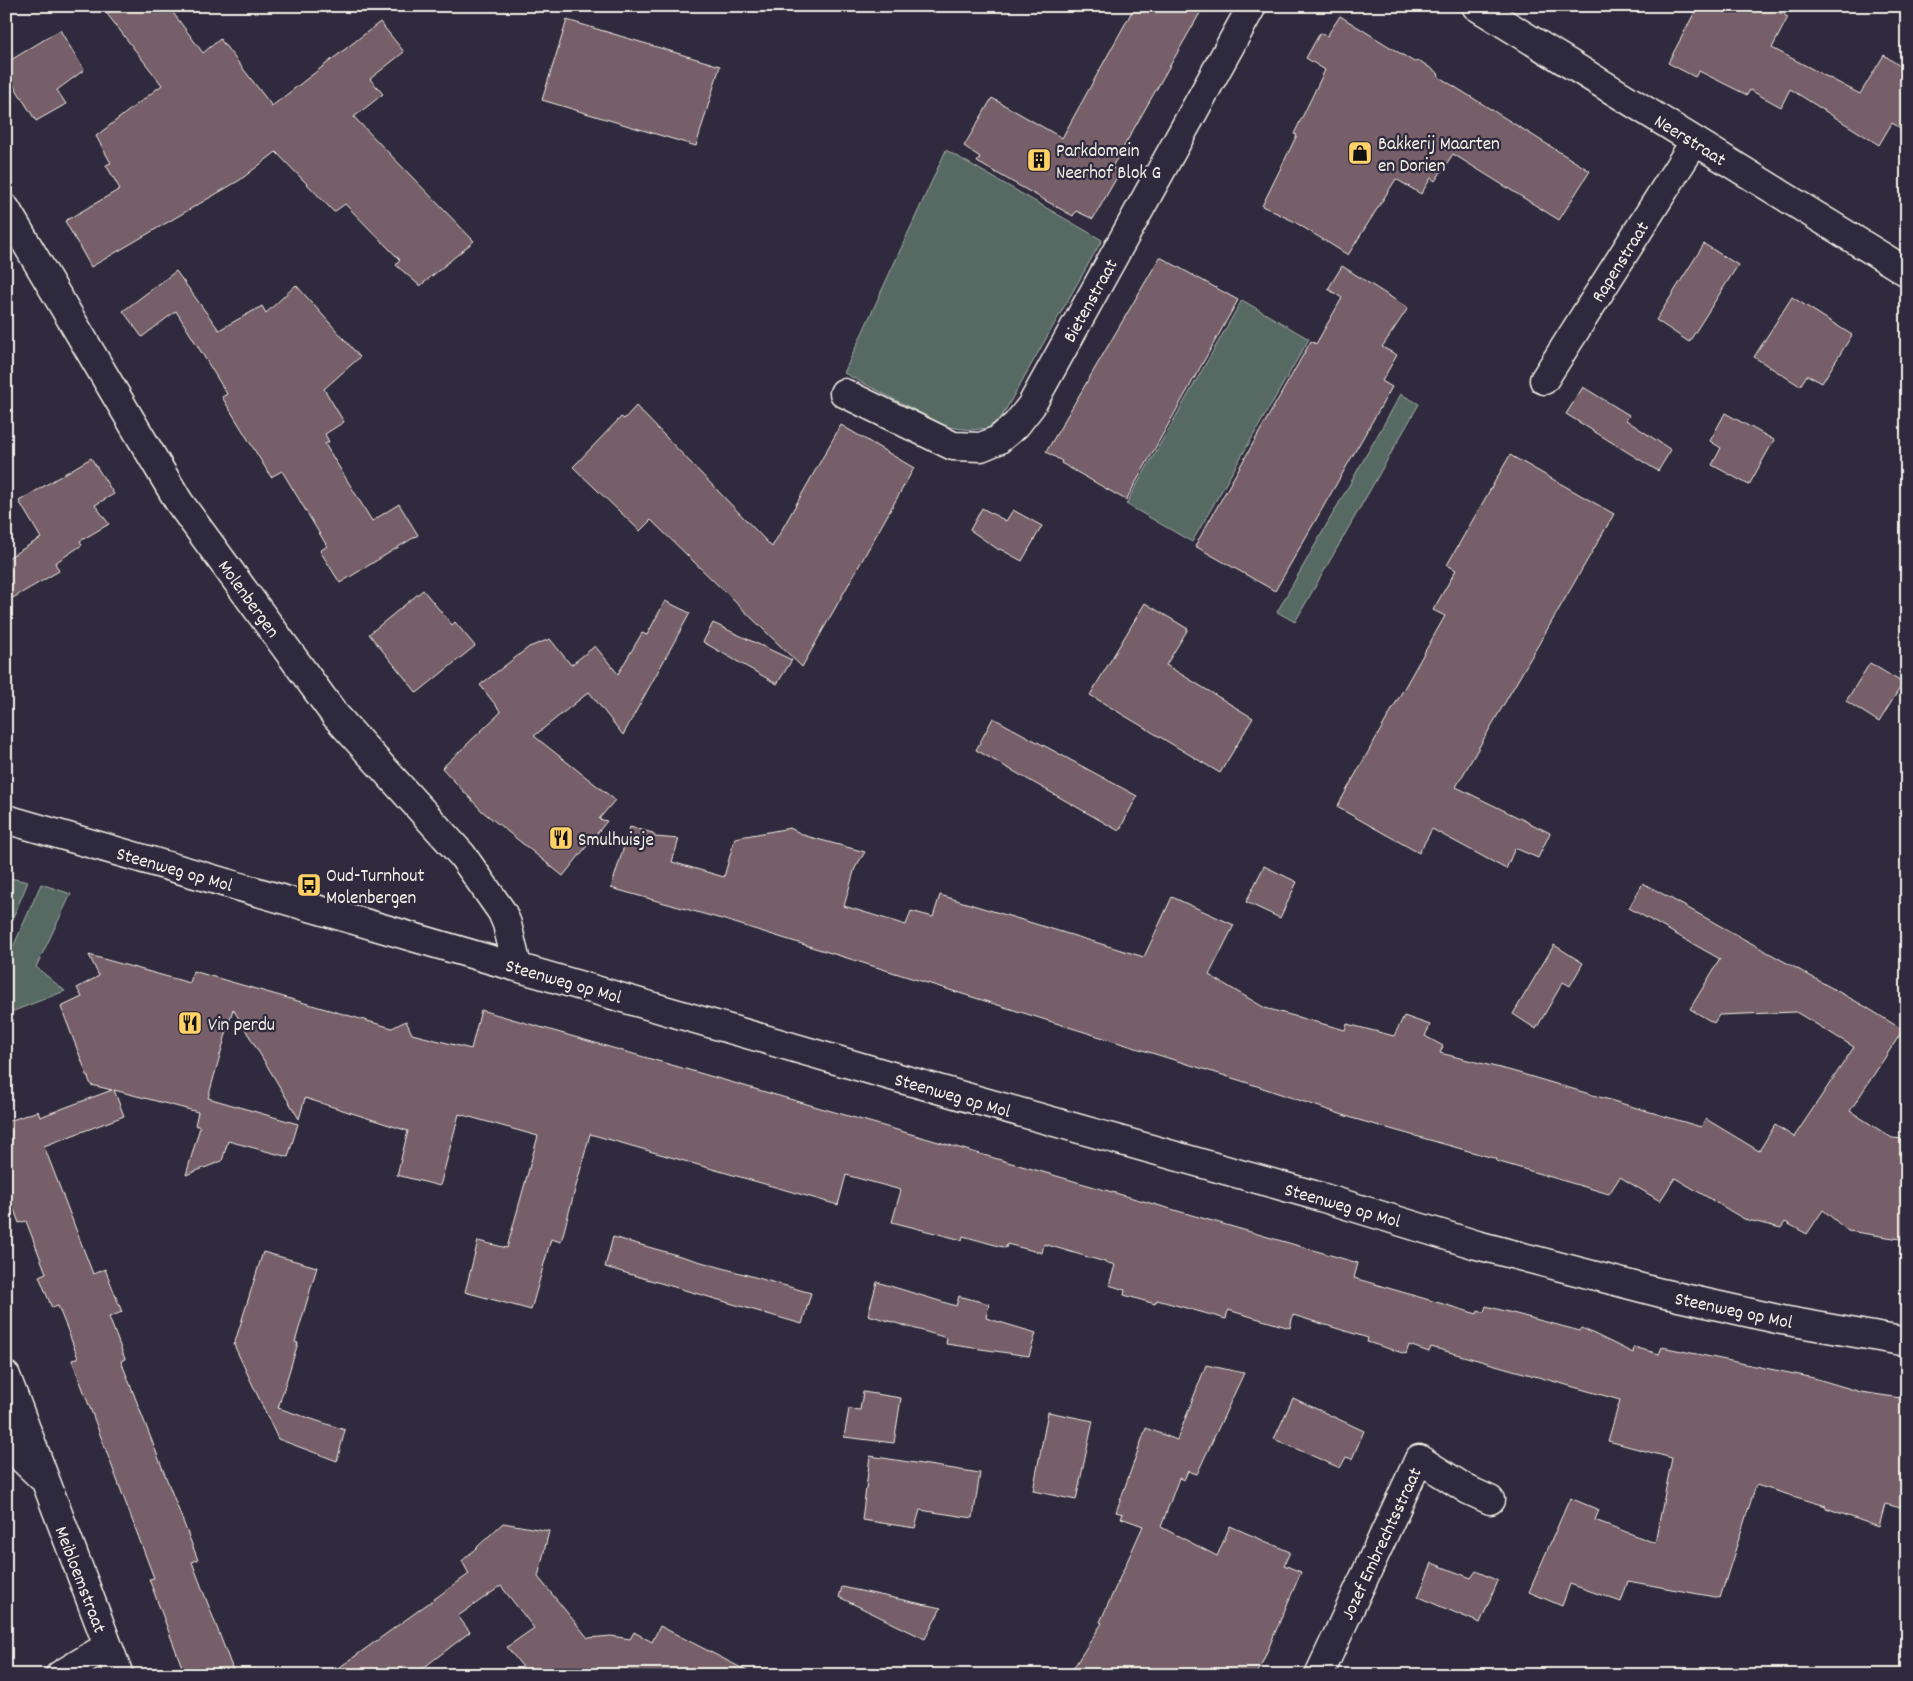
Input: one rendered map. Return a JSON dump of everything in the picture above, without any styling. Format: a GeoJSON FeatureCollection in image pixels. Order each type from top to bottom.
{"type":"FeatureCollection","features":[{"type":"Feature","properties":{"kind":"street","name":"Bietenstraat"},"geometry":{"type":"LineString","coordinates":[[844,393],[953,446],[981,447],[998,440],[1016,425],[1031,406],[1252,6]]}},
{"type":"Feature","properties":{"kind":"street","name":"Neerstraat"},"geometry":{"type":"LineString","coordinates":[[1476,6],[1907,272]]}},
{"type":"Feature","properties":{"kind":"street","name":"Rapenstraat"},"geometry":{"type":"LineString","coordinates":[[1544,380],[1695,141]]}},
{"type":"Feature","properties":{"kind":"street","name":"Molenbergen"},"geometry":{"type":"LineString","coordinates":[[6,209],[179,502],[335,715],[462,855],[502,912],[517,966]]}},
{"type":"Feature","properties":{"kind":"street","name":"Steenweg op Mol"},"geometry":{"type":"LineString","coordinates":[[6,819],[895,1077],[1314,1195],[1487,1247],[1661,1294],[1782,1320],[1907,1342]]}},
{"type":"Feature","properties":{"kind":"street","name":"Meibloemstraat"},"geometry":{"type":"LineString","coordinates":[[6,1376],[119,1675]]}},
{"type":"Feature","properties":{"kind":"street","name":"Meibloemstraat"},"geometry":{"type":"LineString","coordinates":[[6,1442],[46,1482]]}},
{"type":"Feature","properties":{"kind":"street","name":"Jozef Embrechtsstraat"},"geometry":{"type":"LineString","coordinates":[[1319,1675],[1419,1459],[1468,1490],[1490,1500]]}},
{"type":"Feature","properties":{"kind":"street"},"geometry":{"type":"LineString","coordinates":[[60,1675],[108,1646]]}},
{"type":"Feature","properties":{"kind":"green space"},"geometry":{"type":"Polygon","coordinates":[[[946,150],[1102,240],[1001,418],[988,428],[972,430],[947,427],[844,373],[946,150]]]}},
{"type":"Feature","properties":{"kind":"green space"},"geometry":{"type":"Polygon","coordinates":[[[1242,300],[1309,339],[1192,542],[1126,504],[1242,300]]]}},
{"type":"Feature","properties":{"kind":"green space"},"geometry":{"type":"Polygon","coordinates":[[[1401,394],[1419,404],[1295,622],[1277,612],[1401,394]]]}},
{"type":"Feature","properties":{"kind":"green space"},"geometry":{"type":"Polygon","coordinates":[[[6,877],[28,882],[6,934],[6,877]]]}},
{"type":"Feature","properties":{"kind":"green space"},"geometry":{"type":"Polygon","coordinates":[[[41,884],[71,894],[36,967],[65,991],[6,1014],[6,963],[41,884]]]}},
{"type":"Feature","properties":{"kind":"building"},"geometry":{"type":"Polygon","coordinates":[[[101,6],[168,6],[203,53],[220,39],[272,106],[380,22],[404,52],[370,79],[383,94],[354,117],[474,241],[420,286],[396,265],[400,260],[345,204],[334,212],[276,152],[240,180],[91,267],[65,221],[120,189],[106,165],[111,163],[96,136],[162,85],[101,6]]]}},
{"type":"Feature","properties":{"kind":"building"},"geometry":{"type":"Polygon","coordinates":[[[1135,6],[1204,6],[1112,167],[1120,172],[1093,219],[1076,211],[1073,216],[977,162],[980,157],[964,146],[992,98],[1062,138],[1135,6]]]}},
{"type":"Feature","properties":{"kind":"building"},"geometry":{"type":"Polygon","coordinates":[[[1698,6],[1768,6],[1788,17],[1772,48],[1860,94],[1884,55],[1907,71],[1907,132],[1892,123],[1879,145],[1790,89],[1781,107],[1750,90],[1747,95],[1699,71],[1695,77],[1668,63],[1698,6]]]}},
{"type":"Feature","properties":{"kind":"building"},"geometry":{"type":"Polygon","coordinates":[[[1340,16],[1414,62],[1420,61],[1438,73],[1439,77],[1590,171],[1559,220],[1453,154],[1435,181],[1431,178],[1421,194],[1396,179],[1348,255],[1293,221],[1262,206],[1297,135],[1294,134],[1325,70],[1306,58],[1320,33],[1327,36],[1340,16]]]}},
{"type":"Feature","properties":{"kind":"building"},"geometry":{"type":"Polygon","coordinates":[[[567,20],[720,66],[696,146],[542,100],[567,20]]]}},
{"type":"Feature","properties":{"kind":"building"},"geometry":{"type":"Polygon","coordinates":[[[60,30],[84,70],[57,90],[66,104],[36,121],[6,73],[6,63],[60,30]]]}},
{"type":"Feature","properties":{"kind":"building"},"geometry":{"type":"Polygon","coordinates":[[[1704,244],[1738,265],[1689,342],[1656,320],[1704,244]]]}},
{"type":"Feature","properties":{"kind":"building"},"geometry":{"type":"Polygon","coordinates":[[[1160,257],[1238,300],[1126,500],[1061,463],[1062,461],[1046,452],[1160,257]]]}},
{"type":"Feature","properties":{"kind":"building"},"geometry":{"type":"Polygon","coordinates":[[[1342,266],[1408,308],[1382,347],[1397,355],[1382,381],[1392,387],[1275,591],[1195,546],[1311,341],[1316,344],[1342,298],[1328,289],[1342,266]]]}},
{"type":"Feature","properties":{"kind":"building"},"geometry":{"type":"Polygon","coordinates":[[[176,271],[219,330],[262,306],[266,313],[296,285],[360,357],[324,389],[344,422],[325,434],[329,442],[325,444],[372,521],[399,504],[418,535],[340,583],[320,551],[327,546],[282,471],[271,477],[222,397],[227,394],[176,311],[142,337],[123,311],[176,271]]]}},
{"type":"Feature","properties":{"kind":"building"},"geometry":{"type":"Polygon","coordinates":[[[1792,297],[1852,335],[1822,383],[1807,375],[1800,386],[1754,357],[1792,297]]]}},
{"type":"Feature","properties":{"kind":"building"},"geometry":{"type":"Polygon","coordinates":[[[1583,387],[1629,415],[1626,420],[1671,450],[1658,471],[1566,414],[1583,387]]]}},
{"type":"Feature","properties":{"kind":"building"},"geometry":{"type":"Polygon","coordinates":[[[636,406],[772,547],[841,425],[914,468],[802,667],[651,520],[640,531],[573,467],[621,417],[624,419],[636,406]]]}},
{"type":"Feature","properties":{"kind":"building"},"geometry":{"type":"Polygon","coordinates":[[[1725,413],[1774,440],[1749,485],[1712,465],[1721,448],[1710,441],[1725,413]]]}},
{"type":"Feature","properties":{"kind":"building"},"geometry":{"type":"Polygon","coordinates":[[[1510,455],[1614,514],[1456,787],[1550,833],[1538,858],[1515,848],[1506,869],[1432,829],[1419,853],[1337,807],[1445,616],[1433,610],[1456,570],[1447,565],[1510,455]]]}},
{"type":"Feature","properties":{"kind":"building"},"geometry":{"type":"Polygon","coordinates":[[[91,458],[114,494],[95,505],[109,524],[80,541],[82,545],[55,563],[59,571],[6,602],[6,559],[41,538],[19,501],[91,458]]]}},
{"type":"Feature","properties":{"kind":"building"},"geometry":{"type":"Polygon","coordinates":[[[982,508],[1006,521],[1013,510],[1042,526],[1022,561],[999,550],[970,530],[982,508]]]}},
{"type":"Feature","properties":{"kind":"building"},"geometry":{"type":"Polygon","coordinates":[[[423,590],[452,625],[455,622],[475,646],[417,693],[369,634],[423,590]]]}},
{"type":"Feature","properties":{"kind":"building"},"geometry":{"type":"Polygon","coordinates":[[[665,601],[690,613],[623,735],[589,692],[534,736],[615,800],[599,819],[607,821],[563,876],[482,811],[442,768],[501,712],[480,685],[529,647],[550,639],[571,665],[595,646],[618,674],[642,633],[647,635],[665,601]]]}},
{"type":"Feature","properties":{"kind":"building"},"geometry":{"type":"Polygon","coordinates":[[[1145,603],[1188,629],[1166,665],[1253,718],[1220,773],[1090,695],[1145,603]]]}},
{"type":"Feature","properties":{"kind":"building"},"geometry":{"type":"Polygon","coordinates":[[[713,623],[792,660],[777,684],[703,642],[713,623]]]}},
{"type":"Feature","properties":{"kind":"building"},"geometry":{"type":"Polygon","coordinates":[[[1870,663],[1903,683],[1879,722],[1846,701],[1870,663]]]}},
{"type":"Feature","properties":{"kind":"building"},"geometry":{"type":"Polygon","coordinates":[[[993,718],[1137,796],[1119,831],[976,750],[993,718]]]}},
{"type":"Feature","properties":{"kind":"building"},"geometry":{"type":"Polygon","coordinates":[[[630,827],[653,833],[655,837],[679,839],[672,862],[724,877],[735,838],[790,828],[806,836],[865,852],[855,868],[844,906],[906,925],[911,911],[933,917],[940,895],[1144,957],[1172,897],[1234,925],[1209,975],[1265,1008],[1345,1030],[1347,1024],[1394,1036],[1404,1016],[1430,1025],[1425,1036],[1443,1046],[1440,1053],[1512,1071],[1701,1127],[1706,1119],[1759,1151],[1775,1125],[1794,1137],[1854,1047],[1796,1012],[1719,1015],[1714,1023],[1690,1009],[1720,959],[1629,908],[1643,883],[1866,1007],[1903,1030],[1850,1111],[1892,1138],[1907,1139],[1907,1240],[1848,1231],[1823,1210],[1807,1234],[1785,1222],[1781,1228],[1744,1219],[1675,1178],[1660,1201],[1620,1177],[1609,1194],[1496,1161],[1497,1159],[1355,1119],[1245,1082],[725,920],[611,888],[630,827]]]}},
{"type":"Feature","properties":{"kind":"building"},"geometry":{"type":"Polygon","coordinates":[[[1264,866],[1297,882],[1280,918],[1246,902],[1264,866]]]}},
{"type":"Feature","properties":{"kind":"building"},"geometry":{"type":"Polygon","coordinates":[[[1554,945],[1583,963],[1570,986],[1563,982],[1536,1029],[1513,1014],[1554,945]]]}},
{"type":"Feature","properties":{"kind":"building"},"geometry":{"type":"Polygon","coordinates":[[[89,955],[190,983],[193,971],[392,1028],[406,1021],[412,1034],[471,1049],[481,1010],[1358,1263],[1354,1278],[1477,1314],[1478,1310],[1484,1312],[1486,1306],[1580,1331],[1582,1328],[1633,1353],[1634,1347],[1659,1354],[1662,1347],[1814,1378],[1861,1392],[1907,1399],[1907,1476],[1901,1508],[1885,1504],[1879,1527],[1826,1508],[1826,1506],[1756,1485],[1720,1598],[1628,1581],[1621,1602],[1570,1584],[1562,1606],[1529,1592],[1570,1498],[1599,1510],[1595,1520],[1655,1543],[1672,1458],[1608,1441],[1620,1400],[1431,1347],[1429,1352],[1409,1345],[1406,1354],[1367,1342],[1368,1338],[1293,1315],[1290,1328],[1228,1310],[1226,1319],[1157,1300],[1155,1304],[1124,1295],[1125,1290],[1109,1285],[1115,1265],[1044,1244],[1042,1253],[1007,1244],[1006,1248],[963,1236],[962,1240],[892,1222],[901,1190],[846,1175],[838,1205],[590,1134],[561,1242],[551,1239],[531,1310],[465,1292],[478,1241],[507,1248],[538,1136],[459,1114],[440,1186],[397,1175],[408,1131],[305,1098],[299,1119],[233,1009],[208,1098],[298,1124],[288,1157],[228,1141],[222,1161],[186,1175],[200,1127],[195,1125],[198,1112],[114,1090],[124,1116],[44,1146],[93,1274],[105,1269],[122,1312],[109,1317],[125,1359],[121,1361],[198,1560],[192,1562],[235,1675],[185,1675],[149,1579],[154,1578],[72,1360],[78,1358],[58,1306],[52,1308],[39,1276],[46,1273],[26,1221],[19,1223],[13,1207],[6,1210],[6,1122],[38,1111],[40,1117],[112,1090],[91,1085],[61,1007],[82,997],[77,988],[99,976],[89,955]]]}},
{"type":"Feature","properties":{"kind":"building"},"geometry":{"type":"Polygon","coordinates":[[[613,1237],[811,1293],[802,1324],[605,1267],[613,1237]]]}},
{"type":"Feature","properties":{"kind":"building"},"geometry":{"type":"Polygon","coordinates":[[[263,1252],[317,1267],[295,1342],[298,1343],[278,1408],[345,1430],[337,1461],[278,1439],[234,1345],[263,1252]]]}},
{"type":"Feature","properties":{"kind":"building"},"geometry":{"type":"Polygon","coordinates":[[[877,1282],[956,1306],[959,1296],[989,1304],[986,1318],[1036,1333],[1029,1356],[946,1344],[947,1338],[868,1315],[877,1282]]]}},
{"type":"Feature","properties":{"kind":"building"},"geometry":{"type":"Polygon","coordinates":[[[1206,1365],[1244,1373],[1197,1474],[1188,1471],[1184,1480],[1179,1478],[1161,1527],[1217,1556],[1230,1526],[1290,1552],[1284,1565],[1301,1572],[1257,1675],[1069,1675],[1102,1623],[1100,1622],[1143,1526],[1121,1518],[1123,1514],[1116,1512],[1146,1428],[1177,1440],[1206,1365]]]}},
{"type":"Feature","properties":{"kind":"building"},"geometry":{"type":"Polygon","coordinates":[[[863,1392],[901,1398],[894,1443],[844,1437],[849,1409],[860,1410],[863,1392]]]}},
{"type":"Feature","properties":{"kind":"building"},"geometry":{"type":"Polygon","coordinates":[[[1293,1398],[1364,1431],[1352,1459],[1346,1457],[1340,1468],[1274,1439],[1293,1398]]]}},
{"type":"Feature","properties":{"kind":"building"},"geometry":{"type":"Polygon","coordinates":[[[1048,1412],[1093,1421],[1076,1500],[1033,1491],[1048,1412]]]}},
{"type":"Feature","properties":{"kind":"building"},"geometry":{"type":"Polygon","coordinates":[[[870,1456],[980,1473],[973,1518],[920,1510],[915,1528],[862,1520],[870,1456]]]}},
{"type":"Feature","properties":{"kind":"building"},"geometry":{"type":"Polygon","coordinates":[[[503,1523],[549,1531],[538,1577],[588,1638],[611,1636],[630,1639],[634,1632],[652,1642],[660,1626],[755,1675],[529,1675],[507,1647],[534,1628],[501,1586],[458,1616],[470,1632],[414,1675],[329,1675],[469,1574],[462,1561],[503,1523]]]}},
{"type":"Feature","properties":{"kind":"building"},"geometry":{"type":"Polygon","coordinates":[[[1432,1563],[1471,1578],[1476,1571],[1498,1581],[1480,1623],[1418,1597],[1432,1563]]]}},
{"type":"Feature","properties":{"kind":"building"},"geometry":{"type":"Polygon","coordinates":[[[842,1587],[941,1608],[925,1639],[839,1597],[842,1587]]]}},
{"type":"Feature","properties":{"kind":"place","name":"Bakkerij Maarten en Dorien"},"geometry":{"type":"Point","coordinates":[1360,153]}},
{"type":"Feature","properties":{"kind":"place","name":"Parkdomein Neerhof Blok G"},"geometry":{"type":"Point","coordinates":[1039,160]}},
{"type":"Feature","properties":{"kind":"place","name":"Smulhuisje"},"geometry":{"type":"Point","coordinates":[561,838]}},
{"type":"Feature","properties":{"kind":"place","name":"Oud-Turnhout Molenbergen"},"geometry":{"type":"Point","coordinates":[309,885]}},
{"type":"Feature","properties":{"kind":"place","name":"Vin perdu"},"geometry":{"type":"Point","coordinates":[190,1023]}}]}
